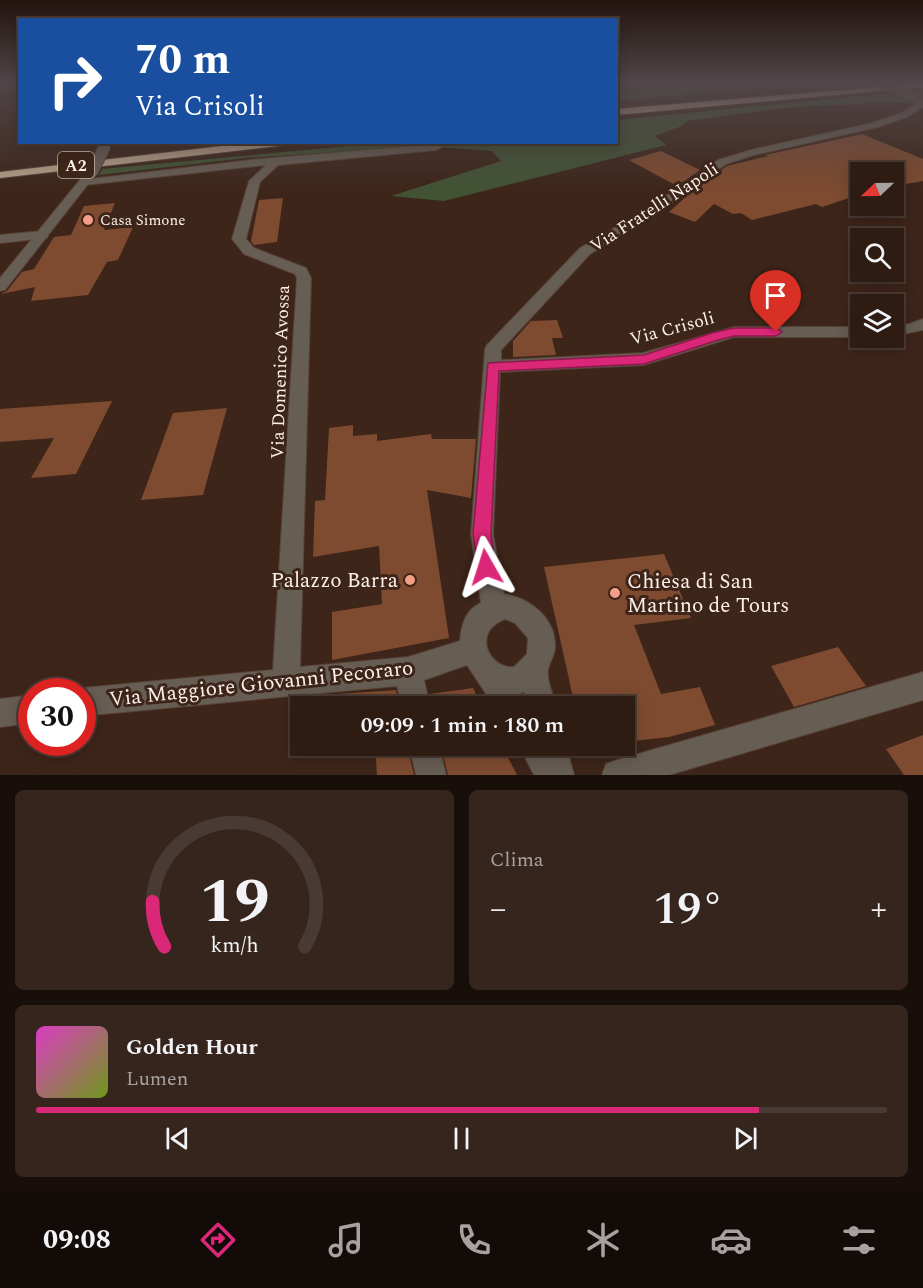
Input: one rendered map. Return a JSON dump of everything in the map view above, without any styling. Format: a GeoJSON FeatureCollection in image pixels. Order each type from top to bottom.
{"type":"FeatureCollection","features":[{"type":"Feature","properties":{"kind":"highway","name":"A2"},"geometry":{"type":"LineString","coordinates":[[0,168],[205,144]]}},
{"type":"Feature","properties":{"kind":"highway"},"geometry":{"type":"LineString","coordinates":[[0,176],[110,164],[152,156],[268,144]]}},
{"type":"Feature","properties":{"kind":"street","name":"Via Fratelli Napoli"},"geometry":{"type":"LineString","coordinates":[[494,608],[482,534],[493,349],[585,251],[654,210],[722,162],[895,118]]}},
{"type":"Feature","properties":{"kind":"street","name":"Via Fratelli Napoli"},"geometry":{"type":"LineString","coordinates":[[860,128],[878,129],[902,124],[916,118]]}},
{"type":"Feature","properties":{"kind":"street"},"geometry":{"type":"LineString","coordinates":[[0,287],[89,177],[107,144]]}},
{"type":"Feature","properties":{"kind":"street"},"geometry":{"type":"LineString","coordinates":[[89,177],[437,147]]}},
{"type":"Feature","properties":{"kind":"street","name":"Via Domenico Avossa"},"geometry":{"type":"LineString","coordinates":[[275,162],[255,181],[239,239],[249,251],[301,270],[304,278],[286,682]]}},
{"type":"Feature","properties":{"kind":"street"},"geometry":{"type":"LineString","coordinates":[[0,239],[42,236]]}},
{"type":"Feature","properties":{"kind":"street"},"geometry":{"type":"LineString","coordinates":[[904,330],[923,324]]}},
{"type":"Feature","properties":{"kind":"street","name":"Via Crisoli"},"geometry":{"type":"LineString","coordinates":[[492,366],[644,359],[734,332],[850,332]]}},
{"type":"Feature","properties":{"kind":"street"},"geometry":{"type":"LineString","coordinates":[[491,676],[513,681],[533,670],[540,659],[542,646],[534,622],[516,608],[505,606],[485,612],[474,628],[473,650],[477,660],[504,696]]}},
{"type":"Feature","properties":{"kind":"street","name":"Via Maggiore Giovanni Pecoraro"},"geometry":{"type":"LineString","coordinates":[[96,701],[408,671],[473,650]]}},
{"type":"Feature","properties":{"kind":"street"},"geometry":{"type":"LineString","coordinates":[[533,670],[540,696]]}},
{"type":"Feature","properties":{"kind":"street"},"geometry":{"type":"LineString","coordinates":[[408,671],[414,696]]}},
{"type":"Feature","properties":{"kind":"street"},"geometry":{"type":"LineString","coordinates":[[617,775],[923,686]]}},
{"type":"Feature","properties":{"kind":"street"},"geometry":{"type":"LineString","coordinates":[[0,713],[18,711]]}},
{"type":"Feature","properties":{"kind":"street"},"geometry":{"type":"LineString","coordinates":[[426,756],[431,775]]}},
{"type":"Feature","properties":{"kind":"street"},"geometry":{"type":"LineString","coordinates":[[540,756],[552,775]]}},
{"type":"Feature","properties":{"kind":"street"},"geometry":{"type":"LineString","coordinates":[[553,756],[558,775]]}},
{"type":"Feature","properties":{"kind":"green space"},"geometry":{"type":"Polygon","coordinates":[[[708,118],[687,121],[682,126],[655,136],[666,145],[444,201],[391,196],[501,161],[492,151],[423,146],[245,158],[99,175],[102,169],[370,144],[618,144],[618,120],[708,118]]]}},
{"type":"Feature","properties":{"kind":"building"},"geometry":{"type":"Polygon","coordinates":[[[862,134],[923,159],[923,181],[904,184],[904,162],[850,162],[850,198],[822,207],[816,204],[752,220],[741,213],[733,214],[714,204],[695,222],[669,212],[690,193],[727,166],[768,156],[765,155],[862,134]]]}},
{"type":"Feature","properties":{"kind":"building"},"geometry":{"type":"Polygon","coordinates":[[[661,151],[700,170],[677,186],[629,160],[661,151]]]}},
{"type":"Feature","properties":{"kind":"building"},"geometry":{"type":"Polygon","coordinates":[[[283,198],[277,242],[254,245],[251,241],[259,200],[283,198]]]}},
{"type":"Feature","properties":{"kind":"building"},"geometry":{"type":"Polygon","coordinates":[[[115,203],[104,230],[133,227],[118,260],[107,262],[88,295],[31,301],[35,287],[1,294],[7,291],[22,272],[34,269],[54,237],[71,235],[84,206],[115,203]]]}},
{"type":"Feature","properties":{"kind":"building"},"geometry":{"type":"Polygon","coordinates":[[[557,320],[563,338],[552,338],[556,355],[513,357],[513,341],[531,321],[557,320]]]}},
{"type":"Feature","properties":{"kind":"building"},"geometry":{"type":"Polygon","coordinates":[[[112,401],[76,474],[31,478],[54,438],[0,442],[0,409],[112,401]]]}},
{"type":"Feature","properties":{"kind":"building"},"geometry":{"type":"Polygon","coordinates":[[[227,408],[203,495],[141,500],[173,413],[227,408]]]}},
{"type":"Feature","properties":{"kind":"building","name":"Palazzo Barra"},"geometry":{"type":"Polygon","coordinates":[[[353,425],[353,436],[377,434],[377,441],[431,434],[432,439],[476,439],[471,498],[427,490],[449,638],[332,660],[332,612],[382,604],[379,546],[313,557],[315,501],[325,500],[329,428],[353,425]]]}},
{"type":"Feature","properties":{"kind":"building","name":"Chiesa di San Martino de Tours"},"geometry":{"type":"Polygon","coordinates":[[[664,554],[691,618],[634,625],[661,694],[700,687],[715,725],[669,737],[635,741],[635,696],[573,696],[544,567],[664,554]]]}},
{"type":"Feature","properties":{"kind":"building"},"geometry":{"type":"Polygon","coordinates":[[[838,647],[866,686],[794,707],[771,666],[838,647]]]}},
{"type":"Feature","properties":{"kind":"building"},"geometry":{"type":"Polygon","coordinates":[[[473,688],[477,696],[430,696],[430,694],[473,688]]]}},
{"type":"Feature","properties":{"kind":"building"},"geometry":{"type":"Polygon","coordinates":[[[396,690],[398,696],[337,696],[337,694],[396,690]]]}},
{"type":"Feature","properties":{"kind":"building"},"geometry":{"type":"Polygon","coordinates":[[[923,735],[923,775],[904,775],[886,749],[923,735]]]}},
{"type":"Feature","properties":{"kind":"building"},"geometry":{"type":"Polygon","coordinates":[[[376,756],[409,756],[414,775],[377,775],[376,756]]]}},
{"type":"Feature","properties":{"kind":"building"},"geometry":{"type":"Polygon","coordinates":[[[443,756],[507,756],[517,775],[448,775],[443,756]]]}},
{"type":"Feature","properties":{"kind":"place","name":"Casa Simone"},"geometry":{"type":"Point","coordinates":[88,220]}},
{"type":"Feature","properties":{"kind":"place","name":"Palazzo Barra"},"geometry":{"type":"Point","coordinates":[410,580]}},
{"type":"Feature","properties":{"kind":"place","name":"Chiesa di San Martino de Tours"},"geometry":{"type":"Point","coordinates":[615,593]}},
{"type":"Feature","properties":{"kind":"route"},"geometry":{"type":"LineString","coordinates":[[486,567],[482,534],[492,366],[644,359],[734,332],[776,332]]}}]}
